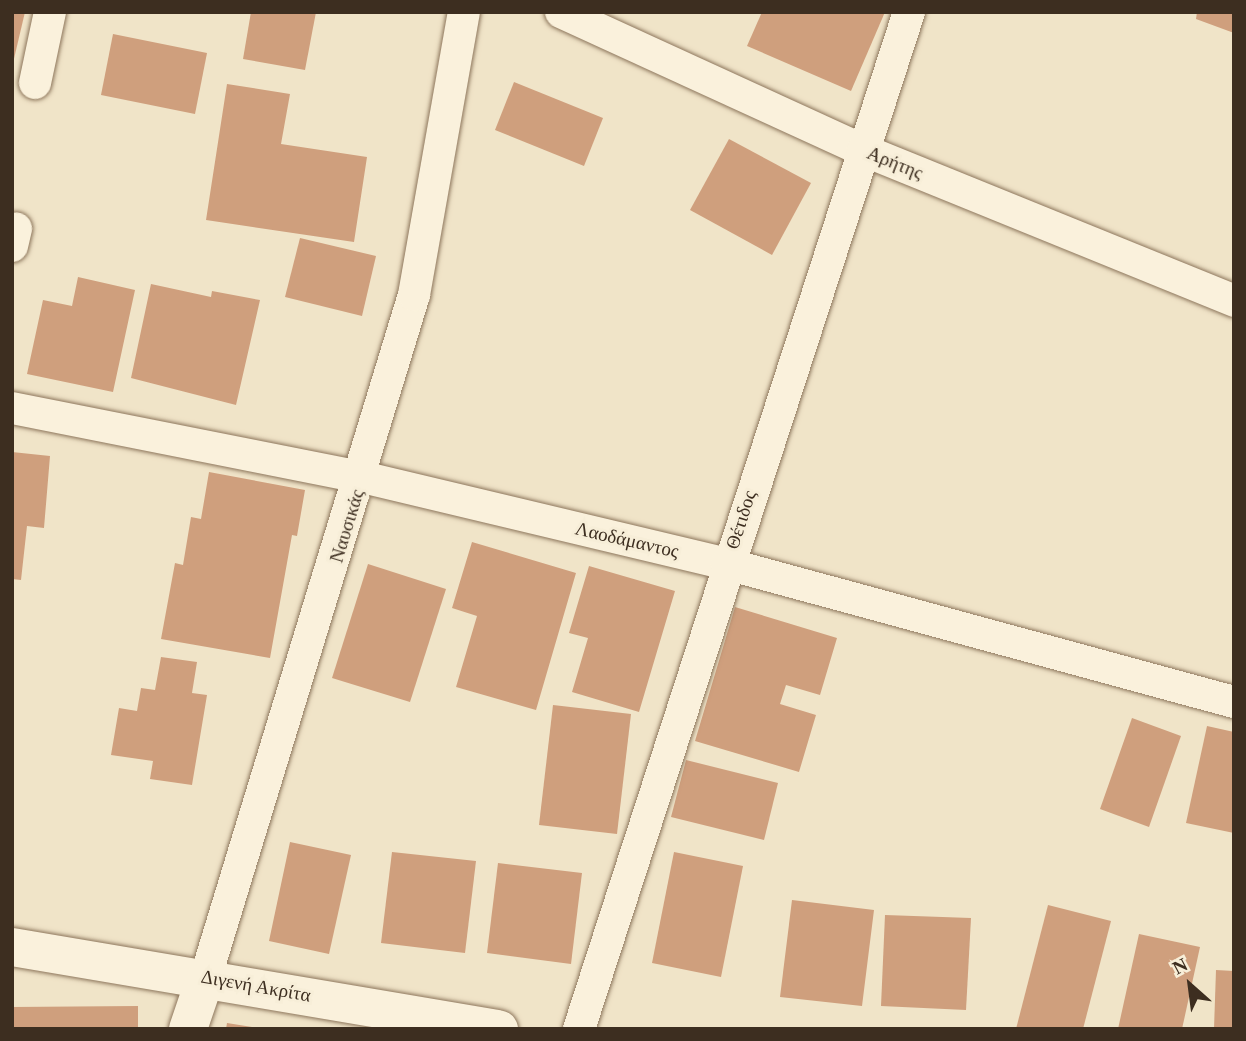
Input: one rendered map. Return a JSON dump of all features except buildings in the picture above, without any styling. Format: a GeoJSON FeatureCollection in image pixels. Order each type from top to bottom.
{"type":"FeatureCollection","features":[{"type":"Feature","properties":{"kind":"street"},"geometry":{"type":"LineString","coordinates":[[35,83],[50,12]]}},
{"type":"Feature","properties":{"kind":"street","name":"Ναυσικάς"},"geometry":{"type":"LineString","coordinates":[[188,1029],[362,477],[414,295],[464,12]]}},
{"type":"Feature","properties":{"kind":"street","name":"Αρήτης"},"geometry":{"type":"LineString","coordinates":[[561,12],[863,150],[1234,301]]}},
{"type":"Feature","properties":{"kind":"street","name":"Θέτιδος"},"geometry":{"type":"LineString","coordinates":[[579,1029],[727,564],[909,12]]}},
{"type":"Feature","properties":{"kind":"street","name":"Λαοδάμαντος"},"geometry":{"type":"LineString","coordinates":[[12,408],[362,477],[727,564],[1234,702]]}},
{"type":"Feature","properties":{"kind":"street","name":"Διγενή Ακρίτα"},"geometry":{"type":"LineString","coordinates":[[12,947],[206,976],[499,1029]]}}]}
